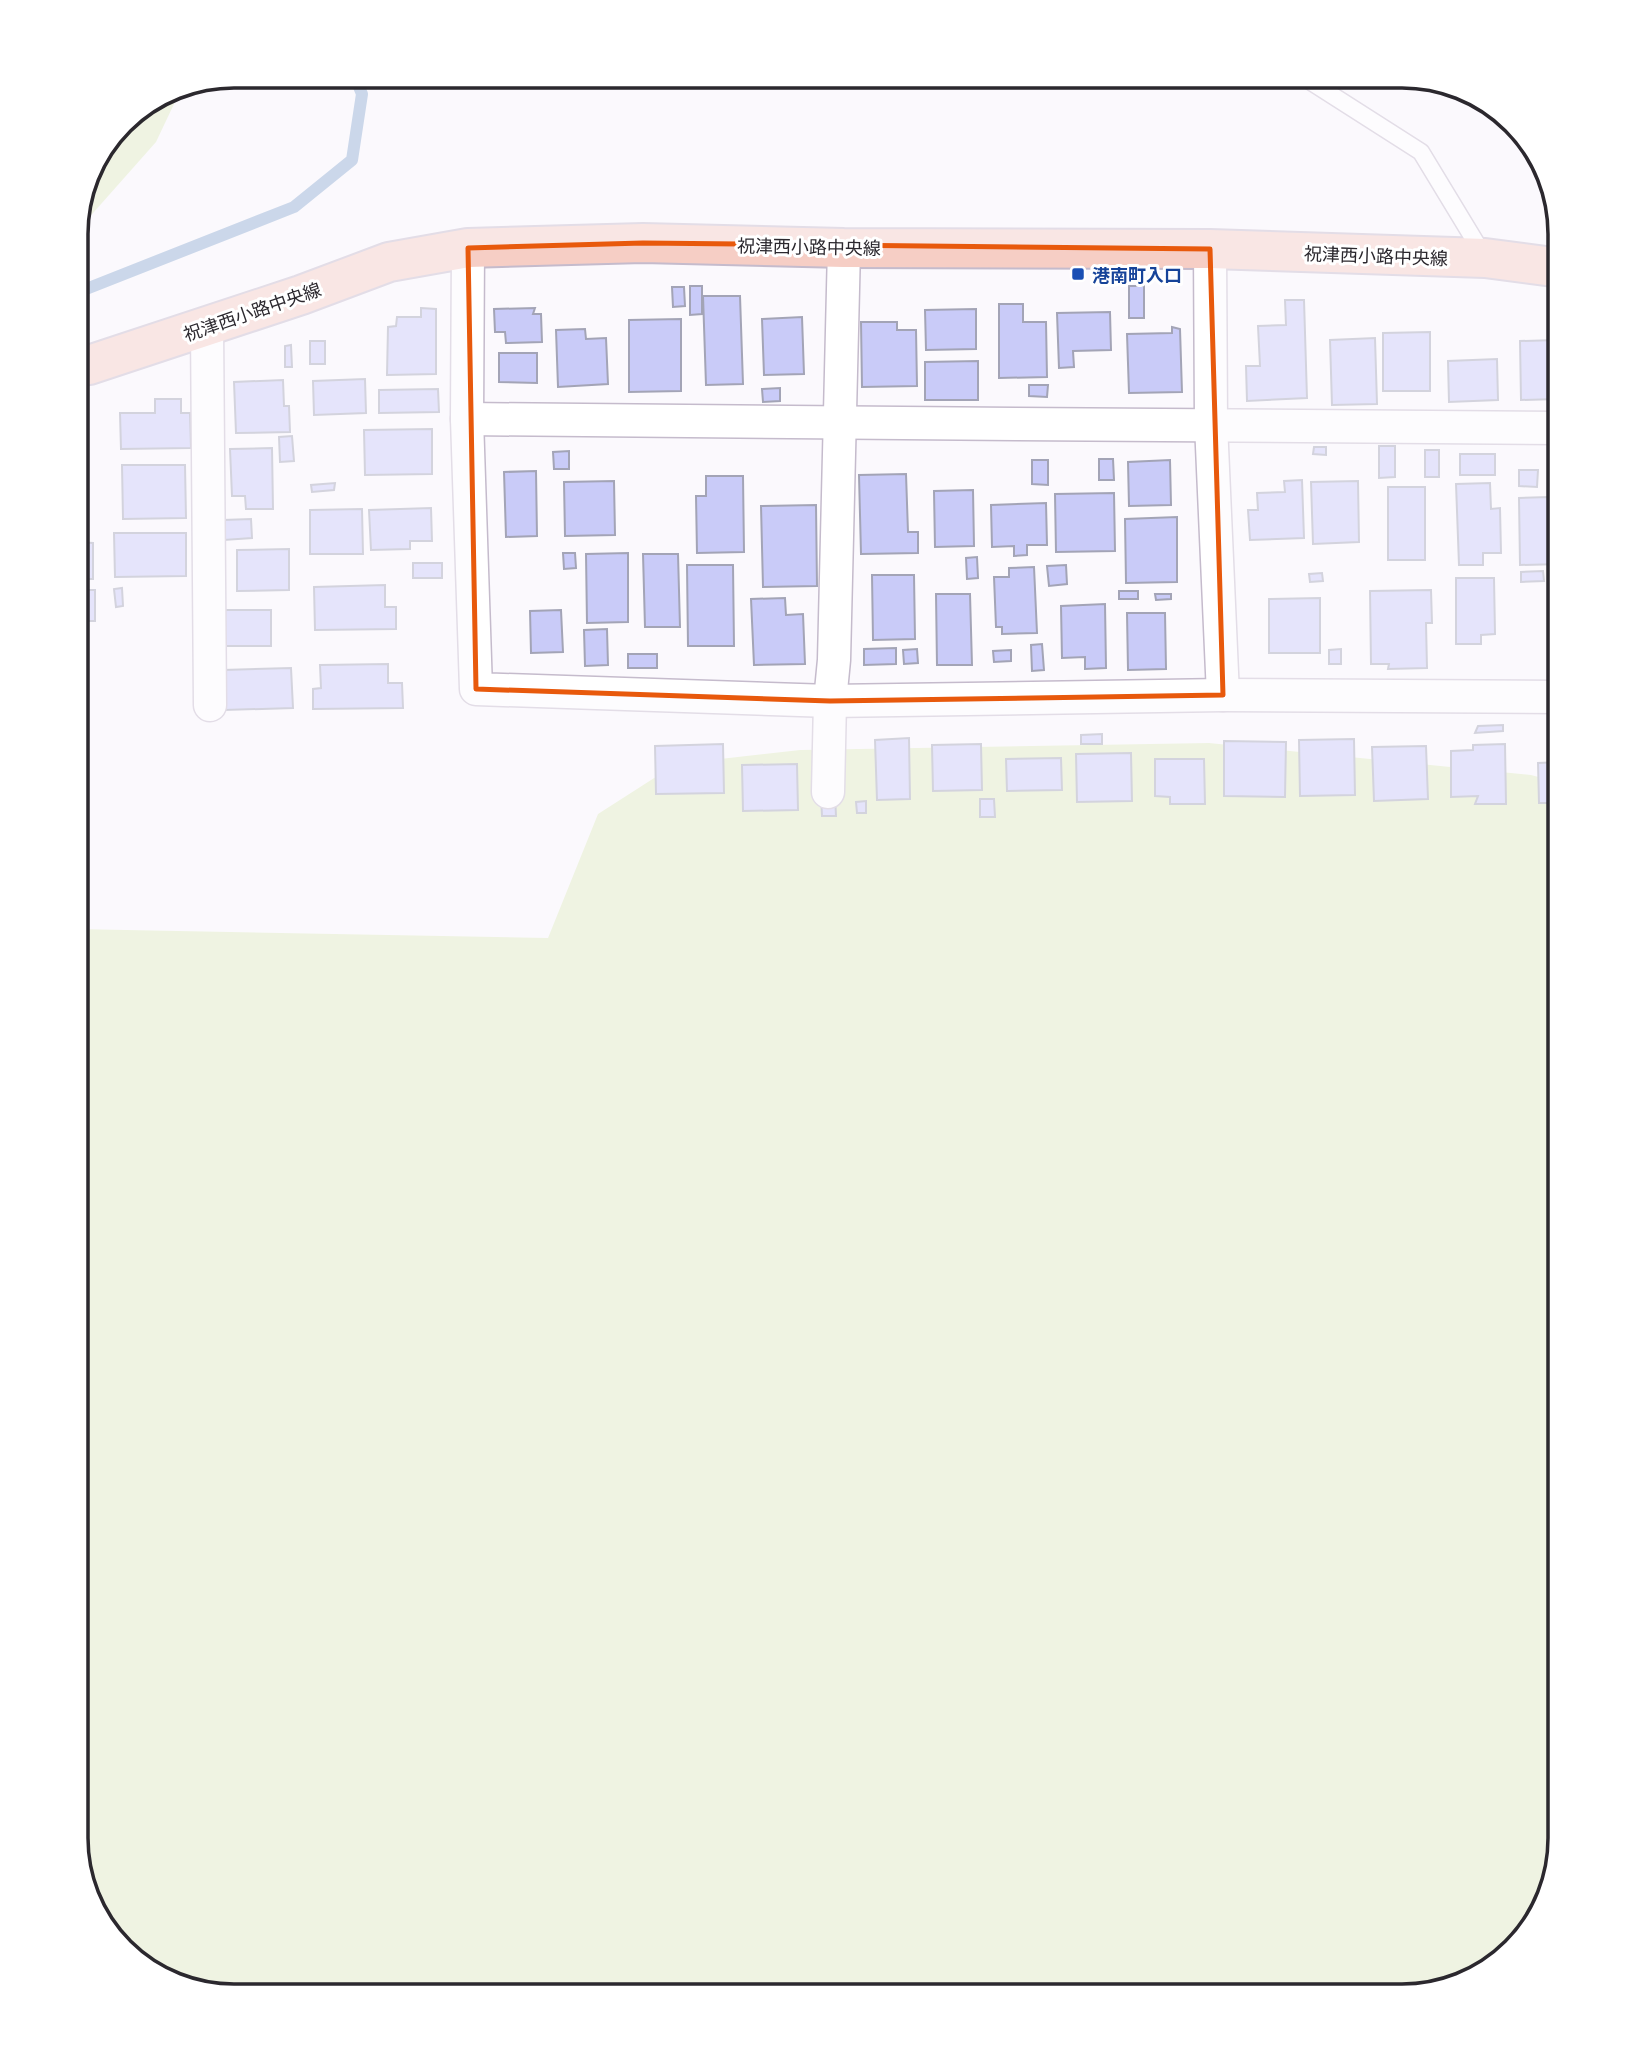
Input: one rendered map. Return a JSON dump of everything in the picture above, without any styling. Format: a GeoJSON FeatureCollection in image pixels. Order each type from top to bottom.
{"type":"FeatureCollection","features":[{"type":"Feature","properties":{"kind":"main road","name":"祝津西小路中央線"},"geometry":{"type":"LineString","coordinates":[[88,365],[301,295],[388,262],[468,248],[643,243],[1210,249],[1485,258],[1548,266]]}},
{"type":"Feature","properties":{"kind":"street"},"geometry":{"type":"LineString","coordinates":[[828,793],[841,424],[844,247]]}},
{"type":"Feature","properties":{"kind":"street"},"geometry":{"type":"LineString","coordinates":[[468,248],[467,419],[476,689],[830,701],[1223,695],[1548,697]]}},
{"type":"Feature","properties":{"kind":"street"},"geometry":{"type":"LineString","coordinates":[[1210,249],[1211,425],[1223,695]]}},
{"type":"Feature","properties":{"kind":"street"},"geometry":{"type":"LineString","coordinates":[[207,326],[210,705]]}},
{"type":"Feature","properties":{"kind":"street"},"geometry":{"type":"LineString","coordinates":[[467,419],[1548,428]]}},
{"type":"Feature","properties":{"kind":"lane"},"geometry":{"type":"LineString","coordinates":[[1321,88],[1421,152],[1485,258]]}},
{"type":"Feature","properties":{"kind":"highlighted area"},"geometry":{"type":"Polygon","coordinates":[[[643,243],[1210,249],[1223,695],[830,701],[476,689],[468,248],[643,243]]]}},
{"type":"Feature","properties":{"kind":"green space"},"geometry":{"type":"Polygon","coordinates":[[[176,100],[156,142],[89,218],[92,196],[112,152],[130,130],[152,112],[176,100]]]}},
{"type":"Feature","properties":{"kind":"green space"},"geometry":{"type":"Polygon","coordinates":[[[1209,743],[1531,775],[1548,780],[1547,1857],[1544,1876],[1529,1911],[1506,1942],[1484,1960],[1440,1980],[1402,1984],[234,1984],[196,1980],[161,1965],[130,1942],[112,1920],[95,1885],[88,1848],[88,929],[548,938],[598,814],[676,764],[800,750],[1209,743]]]}},
{"type":"Feature","properties":{"kind":"building"},"geometry":{"type":"Polygon","coordinates":[[[690,286],[702,286],[702,314],[690,315],[690,286]]]}},
{"type":"Feature","properties":{"kind":"building"},"geometry":{"type":"Polygon","coordinates":[[[1129,286],[1144,286],[1144,318],[1129,318],[1129,286]]]}},
{"type":"Feature","properties":{"kind":"building"},"geometry":{"type":"Polygon","coordinates":[[[672,287],[684,287],[685,306],[673,307],[672,287]]]}},
{"type":"Feature","properties":{"kind":"building"},"geometry":{"type":"Polygon","coordinates":[[[703,296],[740,296],[743,384],[706,385],[703,296]]]}},
{"type":"Feature","properties":{"kind":"building"},"geometry":{"type":"Polygon","coordinates":[[[1285,300],[1304,300],[1307,398],[1247,401],[1246,366],[1260,366],[1258,326],[1286,325],[1285,300]]]}},
{"type":"Feature","properties":{"kind":"building"},"geometry":{"type":"Polygon","coordinates":[[[999,304],[1023,304],[1023,322],[1046,322],[1047,377],[999,378],[999,304]]]}},
{"type":"Feature","properties":{"kind":"building"},"geometry":{"type":"Polygon","coordinates":[[[421,308],[436,309],[436,374],[387,375],[388,327],[396,326],[397,317],[421,317],[421,308]]]}},
{"type":"Feature","properties":{"kind":"building"},"geometry":{"type":"Polygon","coordinates":[[[535,308],[533,314],[541,314],[542,342],[506,343],[505,332],[495,332],[494,309],[535,308]]]}},
{"type":"Feature","properties":{"kind":"building"},"geometry":{"type":"Polygon","coordinates":[[[976,309],[976,349],[926,350],[925,310],[976,309]]]}},
{"type":"Feature","properties":{"kind":"building"},"geometry":{"type":"Polygon","coordinates":[[[1110,312],[1111,350],[1073,351],[1074,367],[1059,368],[1057,313],[1110,312]]]}},
{"type":"Feature","properties":{"kind":"building"},"geometry":{"type":"Polygon","coordinates":[[[802,317],[804,374],[764,375],[762,319],[802,317]]]}},
{"type":"Feature","properties":{"kind":"building"},"geometry":{"type":"Polygon","coordinates":[[[681,319],[681,391],[629,392],[629,320],[681,319]]]}},
{"type":"Feature","properties":{"kind":"building"},"geometry":{"type":"Polygon","coordinates":[[[861,322],[897,322],[897,330],[916,330],[917,386],[862,387],[861,322]]]}},
{"type":"Feature","properties":{"kind":"building"},"geometry":{"type":"Polygon","coordinates":[[[1172,327],[1180,329],[1182,392],[1129,393],[1127,334],[1172,333],[1172,327]]]}},
{"type":"Feature","properties":{"kind":"building"},"geometry":{"type":"Polygon","coordinates":[[[585,329],[586,339],[606,338],[608,384],[558,387],[556,330],[585,329]]]}},
{"type":"Feature","properties":{"kind":"building"},"geometry":{"type":"Polygon","coordinates":[[[1430,332],[1430,391],[1383,391],[1383,333],[1430,332]]]}},
{"type":"Feature","properties":{"kind":"building"},"geometry":{"type":"Polygon","coordinates":[[[1375,338],[1377,404],[1332,405],[1330,340],[1375,338]]]}},
{"type":"Feature","properties":{"kind":"building"},"geometry":{"type":"Polygon","coordinates":[[[1548,340],[1548,399],[1521,400],[1520,341],[1548,340]]]}},
{"type":"Feature","properties":{"kind":"building"},"geometry":{"type":"Polygon","coordinates":[[[310,341],[325,341],[325,364],[310,364],[310,341]]]}},
{"type":"Feature","properties":{"kind":"building"},"geometry":{"type":"Polygon","coordinates":[[[291,345],[292,367],[285,367],[285,346],[291,345]]]}},
{"type":"Feature","properties":{"kind":"building"},"geometry":{"type":"Polygon","coordinates":[[[499,353],[537,353],[537,383],[499,382],[499,353]]]}},
{"type":"Feature","properties":{"kind":"building"},"geometry":{"type":"Polygon","coordinates":[[[1497,359],[1498,400],[1449,402],[1448,361],[1497,359]]]}},
{"type":"Feature","properties":{"kind":"building"},"geometry":{"type":"Polygon","coordinates":[[[978,361],[978,400],[925,400],[925,362],[978,361]]]}},
{"type":"Feature","properties":{"kind":"building"},"geometry":{"type":"Polygon","coordinates":[[[365,379],[366,413],[314,415],[313,381],[365,379]]]}},
{"type":"Feature","properties":{"kind":"building"},"geometry":{"type":"Polygon","coordinates":[[[283,380],[284,406],[289,406],[290,432],[236,433],[234,382],[283,380]]]}},
{"type":"Feature","properties":{"kind":"building"},"geometry":{"type":"Polygon","coordinates":[[[1029,385],[1048,385],[1047,397],[1029,396],[1029,385]]]}},
{"type":"Feature","properties":{"kind":"building"},"geometry":{"type":"Polygon","coordinates":[[[780,388],[780,401],[763,402],[762,389],[780,388]]]}},
{"type":"Feature","properties":{"kind":"building"},"geometry":{"type":"Polygon","coordinates":[[[438,389],[439,412],[379,413],[379,390],[438,389]]]}},
{"type":"Feature","properties":{"kind":"building"},"geometry":{"type":"Polygon","coordinates":[[[155,399],[181,399],[181,413],[190,413],[191,448],[121,449],[120,413],[155,413],[155,399]]]}},
{"type":"Feature","properties":{"kind":"building"},"geometry":{"type":"Polygon","coordinates":[[[432,429],[432,474],[365,475],[364,430],[432,429]]]}},
{"type":"Feature","properties":{"kind":"building"},"geometry":{"type":"Polygon","coordinates":[[[292,436],[294,461],[280,462],[279,437],[292,436]]]}},
{"type":"Feature","properties":{"kind":"building"},"geometry":{"type":"Polygon","coordinates":[[[1379,446],[1395,446],[1395,477],[1379,478],[1379,446]]]}},
{"type":"Feature","properties":{"kind":"building"},"geometry":{"type":"Polygon","coordinates":[[[1314,447],[1326,447],[1326,455],[1313,454],[1314,447]]]}},
{"type":"Feature","properties":{"kind":"building"},"geometry":{"type":"Polygon","coordinates":[[[272,448],[273,509],[246,509],[245,496],[232,496],[230,449],[272,448]]]}},
{"type":"Feature","properties":{"kind":"building"},"geometry":{"type":"Polygon","coordinates":[[[1425,450],[1439,450],[1439,477],[1425,477],[1425,450]]]}},
{"type":"Feature","properties":{"kind":"building"},"geometry":{"type":"Polygon","coordinates":[[[569,451],[569,469],[554,469],[553,452],[569,451]]]}},
{"type":"Feature","properties":{"kind":"building"},"geometry":{"type":"Polygon","coordinates":[[[1460,454],[1495,454],[1495,475],[1460,475],[1460,454]]]}},
{"type":"Feature","properties":{"kind":"building"},"geometry":{"type":"Polygon","coordinates":[[[1099,459],[1113,459],[1114,480],[1099,480],[1099,459]]]}},
{"type":"Feature","properties":{"kind":"building"},"geometry":{"type":"Polygon","coordinates":[[[1032,460],[1048,460],[1048,485],[1032,484],[1032,460]]]}},
{"type":"Feature","properties":{"kind":"building"},"geometry":{"type":"Polygon","coordinates":[[[1170,460],[1171,505],[1129,506],[1128,462],[1170,460]]]}},
{"type":"Feature","properties":{"kind":"building"},"geometry":{"type":"Polygon","coordinates":[[[122,465],[185,465],[186,518],[123,519],[122,465]]]}},
{"type":"Feature","properties":{"kind":"building"},"geometry":{"type":"Polygon","coordinates":[[[1519,470],[1538,470],[1537,487],[1519,486],[1519,470]]]}},
{"type":"Feature","properties":{"kind":"building"},"geometry":{"type":"Polygon","coordinates":[[[536,471],[537,536],[506,537],[504,472],[536,471]]]}},
{"type":"Feature","properties":{"kind":"building"},"geometry":{"type":"Polygon","coordinates":[[[906,474],[908,532],[918,532],[918,553],[861,554],[859,475],[906,474]]]}},
{"type":"Feature","properties":{"kind":"building"},"geometry":{"type":"Polygon","coordinates":[[[706,476],[743,476],[744,552],[697,553],[696,496],[706,496],[706,476]]]}},
{"type":"Feature","properties":{"kind":"building"},"geometry":{"type":"Polygon","coordinates":[[[1302,480],[1304,538],[1250,540],[1248,510],[1258,510],[1257,493],[1285,492],[1284,481],[1302,480]]]}},
{"type":"Feature","properties":{"kind":"building"},"geometry":{"type":"Polygon","coordinates":[[[614,481],[615,535],[565,536],[564,482],[614,481]]]}},
{"type":"Feature","properties":{"kind":"building"},"geometry":{"type":"Polygon","coordinates":[[[1358,481],[1359,542],[1313,544],[1311,482],[1358,481]]]}},
{"type":"Feature","properties":{"kind":"building"},"geometry":{"type":"Polygon","coordinates":[[[335,483],[334,490],[312,492],[311,485],[335,483]]]}},
{"type":"Feature","properties":{"kind":"building"},"geometry":{"type":"Polygon","coordinates":[[[1490,483],[1491,509],[1500,508],[1501,553],[1483,553],[1483,565],[1459,565],[1456,484],[1490,483]]]}},
{"type":"Feature","properties":{"kind":"building"},"geometry":{"type":"Polygon","coordinates":[[[1388,487],[1425,487],[1425,560],[1388,560],[1388,487]]]}},
{"type":"Feature","properties":{"kind":"building"},"geometry":{"type":"Polygon","coordinates":[[[973,490],[974,546],[935,547],[934,491],[973,490]]]}},
{"type":"Feature","properties":{"kind":"building"},"geometry":{"type":"Polygon","coordinates":[[[1114,493],[1115,551],[1056,552],[1055,494],[1114,493]]]}},
{"type":"Feature","properties":{"kind":"building"},"geometry":{"type":"Polygon","coordinates":[[[1548,497],[1548,564],[1520,565],[1519,498],[1548,497]]]}},
{"type":"Feature","properties":{"kind":"building"},"geometry":{"type":"Polygon","coordinates":[[[1046,503],[1047,545],[1027,545],[1027,555],[1014,556],[1014,546],[992,547],[991,505],[1046,503]]]}},
{"type":"Feature","properties":{"kind":"building"},"geometry":{"type":"Polygon","coordinates":[[[816,505],[817,586],[763,587],[761,506],[816,505]]]}},
{"type":"Feature","properties":{"kind":"building"},"geometry":{"type":"Polygon","coordinates":[[[431,508],[432,541],[410,541],[410,549],[371,550],[369,510],[431,508]]]}},
{"type":"Feature","properties":{"kind":"building"},"geometry":{"type":"Polygon","coordinates":[[[362,509],[363,554],[310,554],[310,510],[362,509]]]}},
{"type":"Feature","properties":{"kind":"building"},"geometry":{"type":"Polygon","coordinates":[[[1177,517],[1177,582],[1126,583],[1125,519],[1177,517]]]}},
{"type":"Feature","properties":{"kind":"building"},"geometry":{"type":"Polygon","coordinates":[[[251,519],[252,538],[224,540],[223,520],[251,519]]]}},
{"type":"Feature","properties":{"kind":"building"},"geometry":{"type":"Polygon","coordinates":[[[114,533],[186,533],[186,576],[115,577],[114,533]]]}},
{"type":"Feature","properties":{"kind":"building"},"geometry":{"type":"Polygon","coordinates":[[[88,543],[93,543],[93,579],[88,579],[88,543]]]}},
{"type":"Feature","properties":{"kind":"building"},"geometry":{"type":"Polygon","coordinates":[[[289,549],[289,590],[237,591],[237,550],[289,549]]]}},
{"type":"Feature","properties":{"kind":"building"},"geometry":{"type":"Polygon","coordinates":[[[563,553],[575,553],[576,568],[564,569],[563,553]]]}},
{"type":"Feature","properties":{"kind":"building"},"geometry":{"type":"Polygon","coordinates":[[[628,553],[628,622],[587,623],[586,554],[628,553]]]}},
{"type":"Feature","properties":{"kind":"building"},"geometry":{"type":"Polygon","coordinates":[[[643,554],[678,554],[680,627],[645,627],[643,554]]]}},
{"type":"Feature","properties":{"kind":"building"},"geometry":{"type":"Polygon","coordinates":[[[977,557],[978,578],[967,579],[966,558],[977,557]]]}},
{"type":"Feature","properties":{"kind":"building"},"geometry":{"type":"Polygon","coordinates":[[[413,563],[442,563],[442,578],[413,578],[413,563]]]}},
{"type":"Feature","properties":{"kind":"building"},"geometry":{"type":"Polygon","coordinates":[[[687,565],[733,565],[734,646],[688,646],[687,565]]]}},
{"type":"Feature","properties":{"kind":"building"},"geometry":{"type":"Polygon","coordinates":[[[1066,565],[1067,584],[1049,586],[1047,566],[1066,565]]]}},
{"type":"Feature","properties":{"kind":"building"},"geometry":{"type":"Polygon","coordinates":[[[1034,567],[1037,633],[1002,634],[1002,627],[996,627],[994,577],[1009,577],[1009,568],[1034,567]]]}},
{"type":"Feature","properties":{"kind":"building"},"geometry":{"type":"Polygon","coordinates":[[[1543,571],[1544,581],[1521,582],[1521,572],[1543,571]]]}},
{"type":"Feature","properties":{"kind":"building"},"geometry":{"type":"Polygon","coordinates":[[[1322,573],[1323,581],[1310,582],[1309,574],[1322,573]]]}},
{"type":"Feature","properties":{"kind":"building"},"geometry":{"type":"Polygon","coordinates":[[[872,575],[914,575],[915,639],[873,640],[872,575]]]}},
{"type":"Feature","properties":{"kind":"building"},"geometry":{"type":"Polygon","coordinates":[[[1456,578],[1494,578],[1495,634],[1481,635],[1481,644],[1456,644],[1456,578]]]}},
{"type":"Feature","properties":{"kind":"building"},"geometry":{"type":"Polygon","coordinates":[[[385,585],[385,607],[396,607],[396,629],[315,630],[314,587],[385,585]]]}},
{"type":"Feature","properties":{"kind":"building"},"geometry":{"type":"Polygon","coordinates":[[[122,588],[123,606],[116,607],[114,589],[122,588]]]}},
{"type":"Feature","properties":{"kind":"building"},"geometry":{"type":"Polygon","coordinates":[[[88,590],[95,590],[95,621],[88,621],[88,590]]]}},
{"type":"Feature","properties":{"kind":"building"},"geometry":{"type":"Polygon","coordinates":[[[1431,590],[1432,623],[1426,623],[1427,668],[1388,669],[1389,664],[1371,664],[1370,591],[1431,590]]]}},
{"type":"Feature","properties":{"kind":"building"},"geometry":{"type":"Polygon","coordinates":[[[1119,591],[1138,591],[1138,599],[1119,599],[1119,591]]]}},
{"type":"Feature","properties":{"kind":"building"},"geometry":{"type":"Polygon","coordinates":[[[936,594],[970,594],[972,665],[937,665],[936,594]]]}},
{"type":"Feature","properties":{"kind":"building"},"geometry":{"type":"Polygon","coordinates":[[[1155,594],[1171,594],[1171,599],[1156,600],[1155,594]]]}},
{"type":"Feature","properties":{"kind":"building"},"geometry":{"type":"Polygon","coordinates":[[[785,598],[786,615],[803,614],[805,664],[754,665],[751,599],[785,598]]]}},
{"type":"Feature","properties":{"kind":"building"},"geometry":{"type":"Polygon","coordinates":[[[1320,598],[1320,653],[1269,653],[1269,599],[1320,598]]]}},
{"type":"Feature","properties":{"kind":"building"},"geometry":{"type":"Polygon","coordinates":[[[1105,604],[1106,668],[1085,669],[1085,657],[1062,658],[1061,606],[1105,604]]]}},
{"type":"Feature","properties":{"kind":"building"},"geometry":{"type":"Polygon","coordinates":[[[225,610],[271,610],[271,646],[225,646],[225,610]]]}},
{"type":"Feature","properties":{"kind":"building"},"geometry":{"type":"Polygon","coordinates":[[[561,610],[563,652],[531,653],[530,611],[561,610]]]}},
{"type":"Feature","properties":{"kind":"building"},"geometry":{"type":"Polygon","coordinates":[[[1127,613],[1165,613],[1166,669],[1128,670],[1127,613]]]}},
{"type":"Feature","properties":{"kind":"building"},"geometry":{"type":"Polygon","coordinates":[[[607,629],[608,665],[585,666],[584,630],[607,629]]]}},
{"type":"Feature","properties":{"kind":"building"},"geometry":{"type":"Polygon","coordinates":[[[1042,644],[1044,670],[1032,671],[1031,645],[1042,644]]]}},
{"type":"Feature","properties":{"kind":"building"},"geometry":{"type":"Polygon","coordinates":[[[896,648],[896,664],[864,665],[864,649],[896,648]]]}},
{"type":"Feature","properties":{"kind":"building"},"geometry":{"type":"Polygon","coordinates":[[[917,649],[918,663],[904,664],[903,650],[917,649]]]}},
{"type":"Feature","properties":{"kind":"building"},"geometry":{"type":"Polygon","coordinates":[[[1341,649],[1341,664],[1329,664],[1329,650],[1341,649]]]}},
{"type":"Feature","properties":{"kind":"building"},"geometry":{"type":"Polygon","coordinates":[[[1011,650],[1011,661],[994,662],[993,651],[1011,650]]]}},
{"type":"Feature","properties":{"kind":"building"},"geometry":{"type":"Polygon","coordinates":[[[628,654],[657,654],[657,668],[628,668],[628,654]]]}},
{"type":"Feature","properties":{"kind":"building"},"geometry":{"type":"Polygon","coordinates":[[[388,664],[388,683],[402,683],[403,708],[313,709],[313,689],[321,688],[320,665],[388,664]]]}},
{"type":"Feature","properties":{"kind":"building"},"geometry":{"type":"Polygon","coordinates":[[[291,668],[293,708],[224,710],[223,670],[291,668]]]}},
{"type":"Feature","properties":{"kind":"building"},"geometry":{"type":"Polygon","coordinates":[[[1503,725],[1503,731],[1475,733],[1478,726],[1503,725]]]}},
{"type":"Feature","properties":{"kind":"building"},"geometry":{"type":"Polygon","coordinates":[[[1102,734],[1102,744],[1081,744],[1081,735],[1102,734]]]}},
{"type":"Feature","properties":{"kind":"building"},"geometry":{"type":"Polygon","coordinates":[[[909,738],[910,799],[877,800],[875,740],[909,738]]]}},
{"type":"Feature","properties":{"kind":"building"},"geometry":{"type":"Polygon","coordinates":[[[1354,739],[1355,795],[1300,796],[1299,740],[1354,739]]]}},
{"type":"Feature","properties":{"kind":"building"},"geometry":{"type":"Polygon","coordinates":[[[1224,741],[1286,742],[1285,797],[1224,796],[1224,741]]]}},
{"type":"Feature","properties":{"kind":"building"},"geometry":{"type":"Polygon","coordinates":[[[723,744],[724,793],[656,794],[655,746],[723,744]]]}},
{"type":"Feature","properties":{"kind":"building"},"geometry":{"type":"Polygon","coordinates":[[[981,744],[982,790],[933,791],[932,745],[981,744]]]}},
{"type":"Feature","properties":{"kind":"building"},"geometry":{"type":"Polygon","coordinates":[[[1505,744],[1506,804],[1475,804],[1478,796],[1451,797],[1451,751],[1473,750],[1473,745],[1505,744]]]}},
{"type":"Feature","properties":{"kind":"building"},"geometry":{"type":"Polygon","coordinates":[[[1426,746],[1428,799],[1374,801],[1372,747],[1426,746]]]}},
{"type":"Feature","properties":{"kind":"building"},"geometry":{"type":"Polygon","coordinates":[[[1131,753],[1132,801],[1077,802],[1076,754],[1131,753]]]}},
{"type":"Feature","properties":{"kind":"building"},"geometry":{"type":"Polygon","coordinates":[[[1061,758],[1062,790],[1007,791],[1006,759],[1061,758]]]}},
{"type":"Feature","properties":{"kind":"building"},"geometry":{"type":"Polygon","coordinates":[[[1155,759],[1204,759],[1205,804],[1170,804],[1170,797],[1155,796],[1155,759]]]}},
{"type":"Feature","properties":{"kind":"building"},"geometry":{"type":"Polygon","coordinates":[[[1538,763],[1548,763],[1548,803],[1539,803],[1538,763]]]}},
{"type":"Feature","properties":{"kind":"building"},"geometry":{"type":"Polygon","coordinates":[[[797,764],[798,810],[743,811],[742,765],[797,764]]]}},
{"type":"Feature","properties":{"kind":"building"},"geometry":{"type":"Polygon","coordinates":[[[835,795],[836,816],[822,816],[821,796],[835,795]]]}},
{"type":"Feature","properties":{"kind":"building"},"geometry":{"type":"Polygon","coordinates":[[[980,799],[994,799],[995,817],[980,817],[980,799]]]}},
{"type":"Feature","properties":{"kind":"building"},"geometry":{"type":"Polygon","coordinates":[[[866,801],[866,813],[857,813],[856,802],[866,801]]]}},
{"type":"Feature","properties":{"kind":"waterway"},"geometry":{"type":"LineString","coordinates":[[88,288],[294,207],[352,160],[362,94],[359,88]]}},
{"type":"Feature","properties":{"kind":"place","name":"港南町入口"},"geometry":{"type":"Point","coordinates":[1078,274]}}]}
